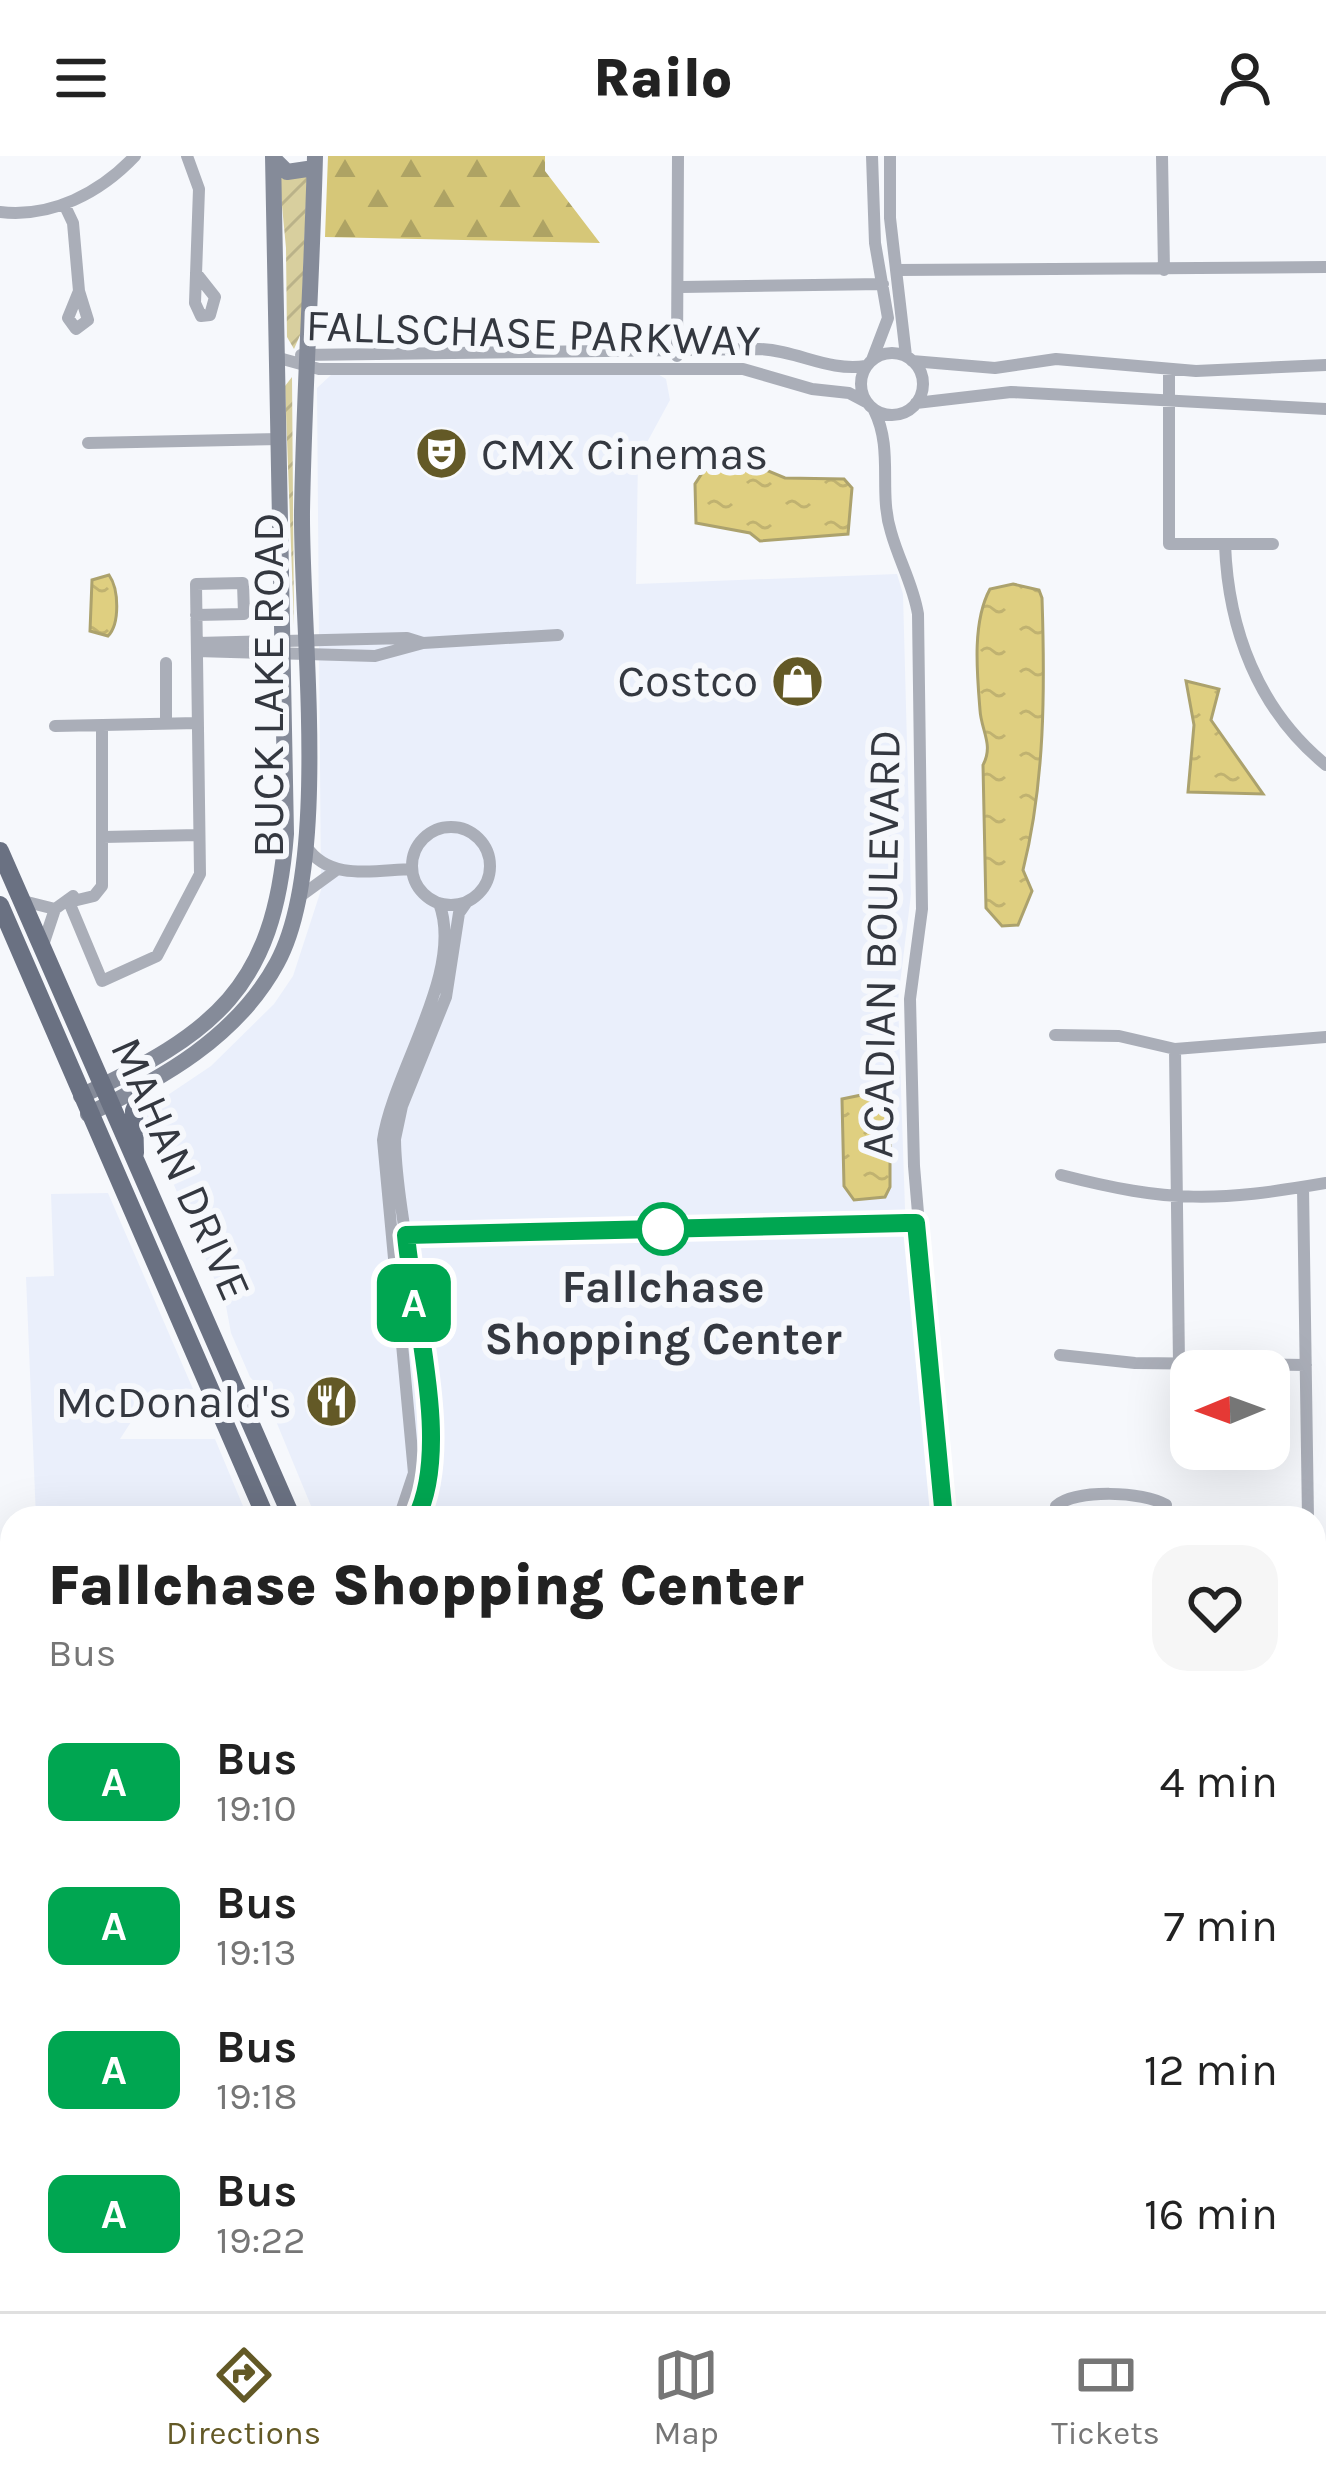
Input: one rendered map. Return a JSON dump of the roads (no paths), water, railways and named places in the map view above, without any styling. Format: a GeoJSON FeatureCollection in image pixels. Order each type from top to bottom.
{"type":"FeatureCollection","features":[{"type":"Feature","properties":{"kind":"main road"},"geometry":{"type":"LineString","coordinates":[[273,157],[286,172],[315,162]]}},
{"type":"Feature","properties":{"kind":"main road","name":"BUCK LAKE ROAD"},"geometry":{"type":"LineString","coordinates":[[106,1095],[220,1011],[260,953],[277,914],[286,834],[273,157]]}},
{"type":"Feature","properties":{"kind":"main road","name":"BUCK LAKE ROAD"},"geometry":{"type":"LineString","coordinates":[[84,1105],[144,1085],[197,1053],[256,997],[278,962],[302,896],[306,846],[302,509],[315,162]]}},
{"type":"Feature","properties":{"kind":"main road"},"geometry":{"type":"LineString","coordinates":[[279,358],[298,377],[294,494],[302,509]]}},
{"type":"Feature","properties":{"kind":"main road","name":"MAHAN DRIVE"},"geometry":{"type":"LineString","coordinates":[[0,851],[287,1506]]}},
{"type":"Feature","properties":{"kind":"main road","name":"MAHAN DRIVE"},"geometry":{"type":"LineString","coordinates":[[0,904],[7,941],[261,1506]]}},
{"type":"Feature","properties":{"kind":"main road"},"geometry":{"type":"LineString","coordinates":[[136,1164],[134,1111],[144,1085]]}},
{"type":"Feature","properties":{"kind":"main road"},"geometry":{"type":"LineString","coordinates":[[202,1376],[212,1373],[232,1384]]}},
{"type":"Feature","properties":{"kind":"street"},"geometry":{"type":"LineString","coordinates":[[0,212],[31,213],[64,204],[109,182],[135,156]]}},
{"type":"Feature","properties":{"kind":"street"},"geometry":{"type":"LineString","coordinates":[[187,156],[199,189],[192,245],[196,274]]}},
{"type":"Feature","properties":{"kind":"street"},"geometry":{"type":"LineString","coordinates":[[677,369],[679,156]]}},
{"type":"Feature","properties":{"kind":"street"},"geometry":{"type":"LineString","coordinates":[[872,156],[872,202],[888,317],[860,384],[870,406],[891,416],[912,407],[993,392],[1326,409]]}},
{"type":"Feature","properties":{"kind":"street"},"geometry":{"type":"LineString","coordinates":[[886,446],[912,407],[922,381],[909,359],[897,270],[890,156]]}},
{"type":"Feature","properties":{"kind":"street"},"geometry":{"type":"LineString","coordinates":[[1162,156],[1164,270]]}},
{"type":"Feature","properties":{"kind":"street"},"geometry":{"type":"LineString","coordinates":[[64,204],[76,241],[79,291]]}},
{"type":"Feature","properties":{"kind":"street"},"geometry":{"type":"LineString","coordinates":[[897,270],[1326,267]]}},
{"type":"Feature","properties":{"kind":"street"},"geometry":{"type":"LineString","coordinates":[[681,287],[883,284]]}},
{"type":"Feature","properties":{"kind":"street","name":"FALLSCHASE PARKWAY"},"geometry":{"type":"LineString","coordinates":[[311,363],[447,351],[677,350],[776,350],[832,368],[869,363]]}},
{"type":"Feature","properties":{"kind":"street"},"geometry":{"type":"LineString","coordinates":[[446,370],[447,351]]}},
{"type":"Feature","properties":{"kind":"street"},"geometry":{"type":"LineString","coordinates":[[869,363],[887,353],[976,368],[1056,359],[1169,370],[1326,365]]}},
{"type":"Feature","properties":{"kind":"street","name":"FALLSCHASE PARKWAY"},"geometry":{"type":"LineString","coordinates":[[279,358],[446,370],[756,370],[794,385],[849,393],[870,406]]}},
{"type":"Feature","properties":{"kind":"street"},"geometry":{"type":"LineString","coordinates":[[1169,370],[1169,544],[1273,544]]}},
{"type":"Feature","properties":{"kind":"street","name":"ACADIAN BOULEVARD"},"geometry":{"type":"LineString","coordinates":[[870,406],[886,446],[888,518],[918,614],[922,909],[910,998],[914,1166],[943,1506]]}},
{"type":"Feature","properties":{"kind":"street"},"geometry":{"type":"LineString","coordinates":[[88,443],[280,439]]}},
{"type":"Feature","properties":{"kind":"street"},"geometry":{"type":"LineString","coordinates":[[1225,544],[1234,618],[1262,691],[1282,724],[1326,765]]}},
{"type":"Feature","properties":{"kind":"street"},"geometry":{"type":"LineString","coordinates":[[69,902],[102,981],[157,956],[200,874],[199,835],[196,615],[196,584],[243,583],[244,614],[196,615]]}},
{"type":"Feature","properties":{"kind":"street"},"geometry":{"type":"LineString","coordinates":[[197,647],[305,647],[375,656],[423,643],[558,635]]}},
{"type":"Feature","properties":{"kind":"street"},"geometry":{"type":"LineString","coordinates":[[197,647],[219,643],[244,648]]}},
{"type":"Feature","properties":{"kind":"street"},"geometry":{"type":"LineString","coordinates":[[166,663],[166,724]]}},
{"type":"Feature","properties":{"kind":"street"},"geometry":{"type":"LineString","coordinates":[[55,726],[198,723]]}},
{"type":"Feature","properties":{"kind":"street"},"geometry":{"type":"LineString","coordinates":[[22,901],[55,909],[94,896],[102,885],[102,725]]}},
{"type":"Feature","properties":{"kind":"street"},"geometry":{"type":"LineString","coordinates":[[450,811],[451,827]]}},
{"type":"Feature","properties":{"kind":"street"},"geometry":{"type":"LineString","coordinates":[[403,1506],[414,1473],[390,1128],[446,997],[459,913],[486,885],[489,858],[476,836],[451,827],[427,835],[418,845],[412,869],[418,887],[439,903],[466,902]]}},
{"type":"Feature","properties":{"kind":"street"},"geometry":{"type":"LineString","coordinates":[[104,837],[199,835]]}},
{"type":"Feature","properties":{"kind":"street"},"geometry":{"type":"LineString","coordinates":[[306,846],[319,863],[342,871],[412,869]]}},
{"type":"Feature","properties":{"kind":"street"},"geometry":{"type":"LineString","coordinates":[[302,896],[342,871],[348,855]]}},
{"type":"Feature","properties":{"kind":"street"},"geometry":{"type":"LineString","coordinates":[[439,903],[446,997]]}},
{"type":"Feature","properties":{"kind":"street"},"geometry":{"type":"LineString","coordinates":[[41,950],[55,909]]}},
{"type":"Feature","properties":{"kind":"street"},"geometry":{"type":"LineString","coordinates":[[1055,1035],[1120,1036],[1175,1049],[1326,1037]]}},
{"type":"Feature","properties":{"kind":"street"},"geometry":{"type":"LineString","coordinates":[[1175,1049],[1179,1350]]}},
{"type":"Feature","properties":{"kind":"street"},"geometry":{"type":"LineString","coordinates":[[1060,1175],[1210,1201],[1326,1183]]}},
{"type":"Feature","properties":{"kind":"street"},"geometry":{"type":"LineString","coordinates":[[1303,1187],[1309,1506]]}},
{"type":"Feature","properties":{"kind":"street"},"geometry":{"type":"LineString","coordinates":[[399,1236],[419,1345],[431,1470],[420,1506]]}},
{"type":"Feature","properties":{"kind":"street"},"geometry":{"type":"LineString","coordinates":[[403,1346],[419,1345]]}},
{"type":"Feature","properties":{"kind":"street"},"geometry":{"type":"LineString","coordinates":[[1060,1355],[1170,1363]]}},
{"type":"Feature","properties":{"kind":"street"},"geometry":{"type":"LineString","coordinates":[[1290,1365],[1306,1365]]}},
{"type":"Feature","properties":{"kind":"street"},"geometry":{"type":"LineString","coordinates":[[1056,1506],[1071,1498],[1144,1496],[1168,1506]]}},
{"type":"Feature","properties":{"kind":"water"},"geometry":{"type":"Polygon","coordinates":[[[735,457],[785,478],[844,479],[852,488],[848,534],[760,541],[750,533],[696,523],[695,484],[712,458],[735,457]]]}},
{"type":"Feature","properties":{"kind":"water"},"geometry":{"type":"Polygon","coordinates":[[[109,575],[117,606],[108,636],[90,631],[92,580],[109,575]]]}},
{"type":"Feature","properties":{"kind":"water"},"geometry":{"type":"Polygon","coordinates":[[[1013,584],[1039,590],[1042,598],[1043,701],[1036,803],[1023,870],[1032,891],[1018,925],[1002,926],[986,908],[983,765],[987,744],[977,648],[980,617],[990,589],[1013,584]]]}},
{"type":"Feature","properties":{"kind":"water"},"geometry":{"type":"Polygon","coordinates":[[[1186,681],[1219,689],[1211,720],[1263,794],[1188,792],[1194,725],[1186,681]]]}},
{"type":"Feature","properties":{"kind":"water"},"geometry":{"type":"Polygon","coordinates":[[[890,1072],[890,1187],[885,1197],[854,1200],[844,1186],[842,1099],[866,1094],[890,1072]]]}},
{"type":"Feature","properties":{"kind":"place","name":"CMX Cinemas"},"geometry":{"type":"Point","coordinates":[442,454]}},
{"type":"Feature","properties":{"kind":"place","name":"Costco"},"geometry":{"type":"Point","coordinates":[797,681]}},
{"type":"Feature","properties":{"kind":"place","name":"Fallchase Shopping Center"},"geometry":{"type":"Point","coordinates":[663,1229]}},
{"type":"Feature","properties":{"kind":"place","name":"McDonald's"},"geometry":{"type":"Point","coordinates":[331,1402]}}]}
